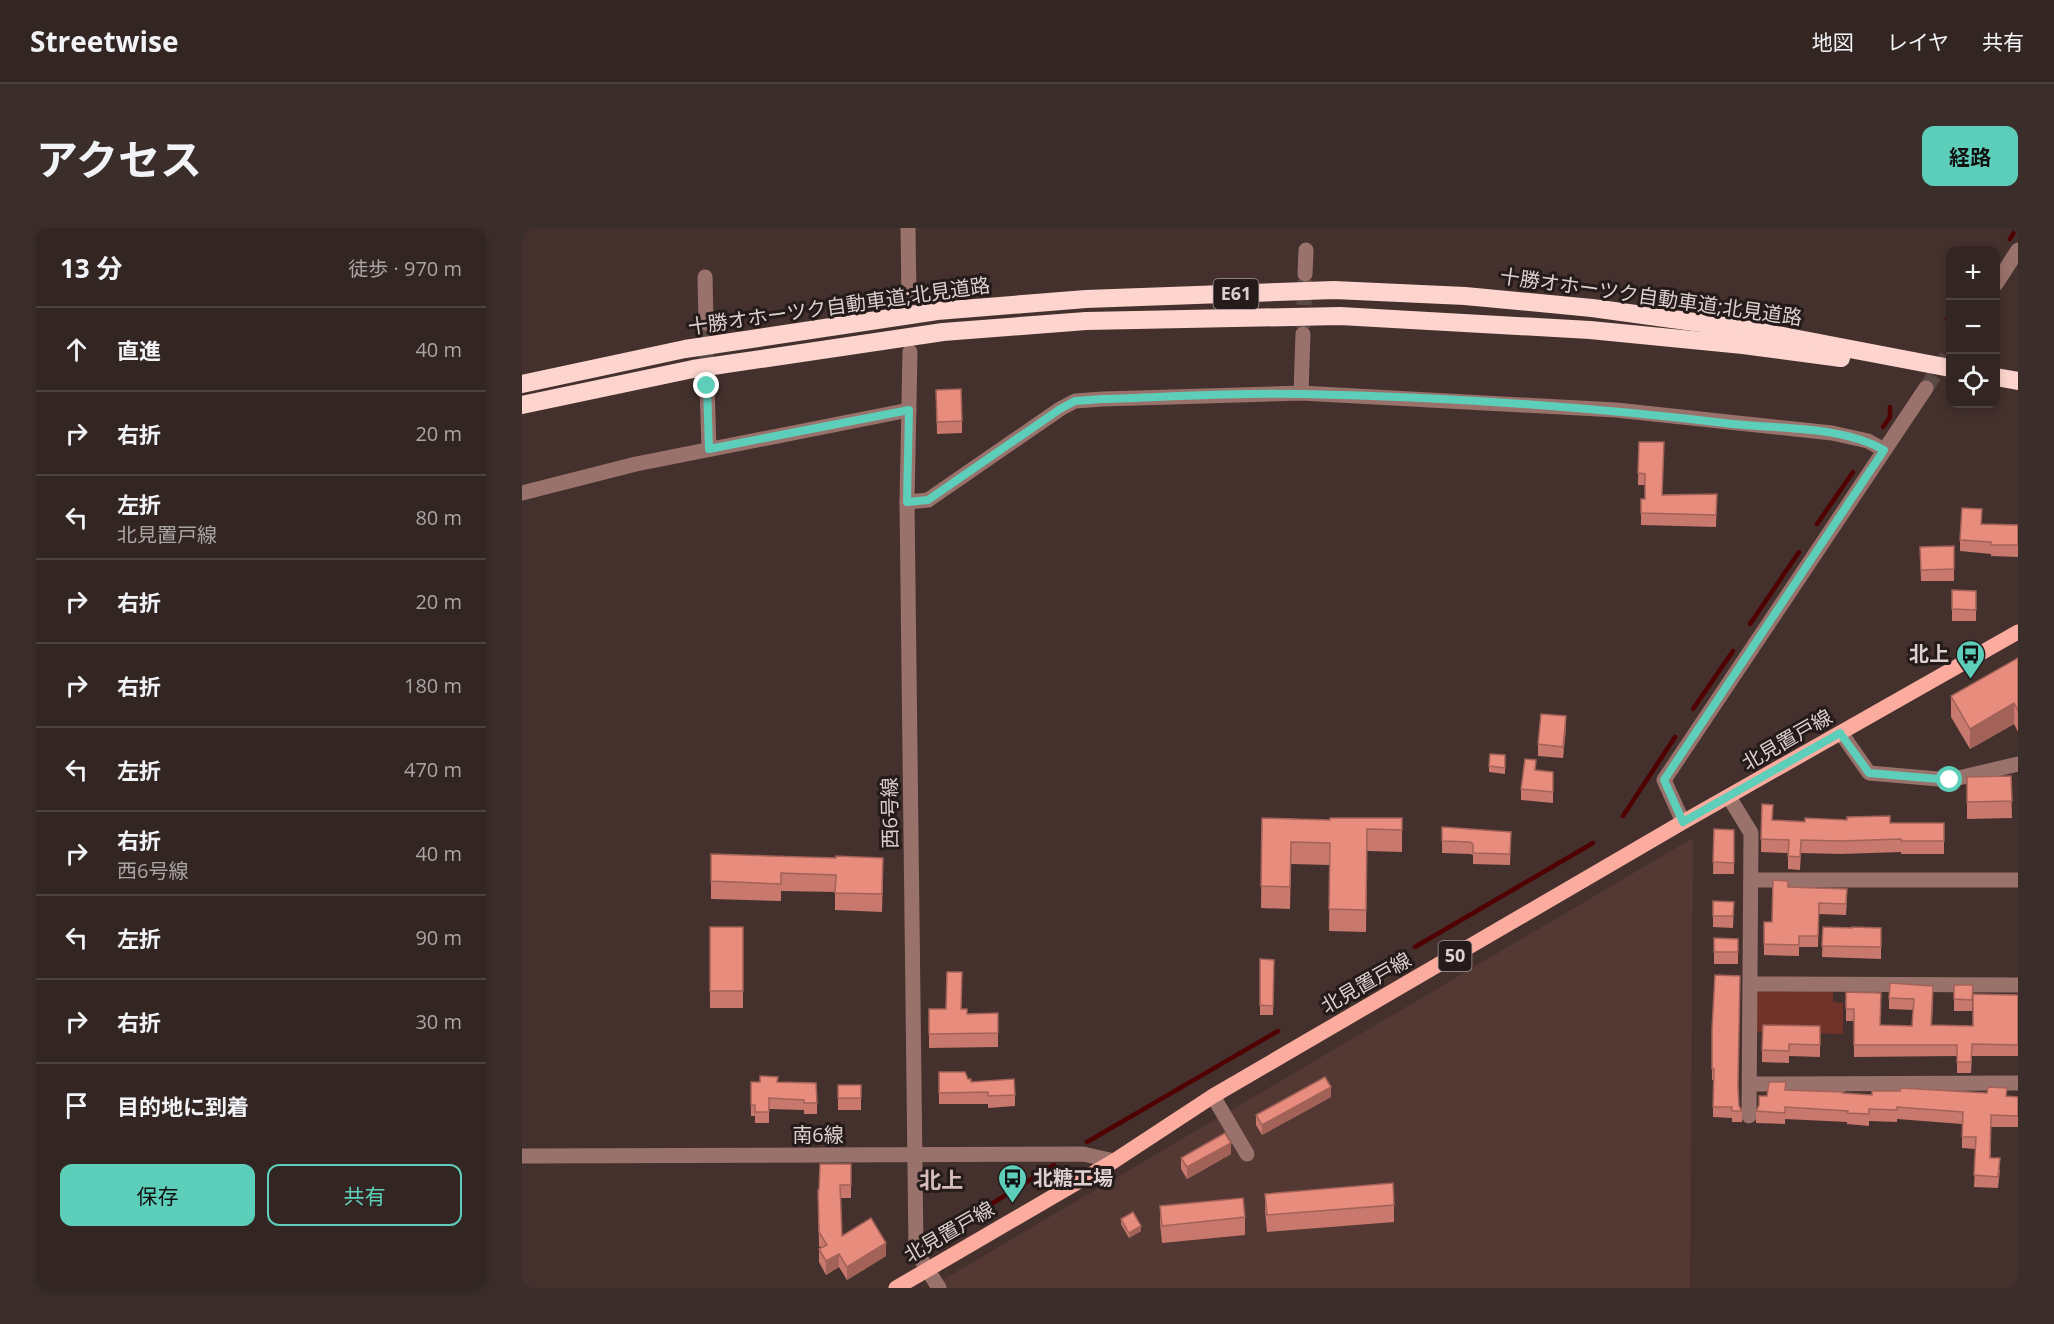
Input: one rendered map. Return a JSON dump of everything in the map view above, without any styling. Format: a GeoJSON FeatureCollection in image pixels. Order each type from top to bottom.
{"type":"FeatureCollection","features":[{"type":"Feature","properties":{"kind":"highway","name":"十勝オホーツク自動車道;北見道路"},"geometry":{"type":"LineString","coordinates":[[522,384],[686,349],[937,311],[1086,299],[1334,290],[1466,296],[1592,308],[1745,329],[1946,369]]}},
{"type":"Feature","properties":{"kind":"highway","name":"十勝オホーツク自動車道;北見道路"},"geometry":{"type":"LineString","coordinates":[[522,405],[693,369],[943,332],[1086,321],[1340,316],[1578,330],[1743,345],[1946,370]]}},
{"type":"Feature","properties":{"kind":"highway"},"geometry":{"type":"LineString","coordinates":[[2000,378],[2018,381]]}},
{"type":"Feature","properties":{"kind":"main road","name":"北見置戸線"},"geometry":{"type":"LineString","coordinates":[[896,1288],[1114,1161],[1214,1096],[1683,822],[2018,632]]}},
{"type":"Feature","properties":{"kind":"street"},"geometry":{"type":"LineString","coordinates":[[908,228],[909,298]]}},
{"type":"Feature","properties":{"kind":"street"},"geometry":{"type":"LineString","coordinates":[[1305,274],[1306,250]]}},
{"type":"Feature","properties":{"kind":"street"},"geometry":{"type":"LineString","coordinates":[[2000,277],[2018,250]]}},
{"type":"Feature","properties":{"kind":"street"},"geometry":{"type":"LineString","coordinates":[[705,277],[706,323]]}},
{"type":"Feature","properties":{"kind":"street"},"geometry":{"type":"LineString","coordinates":[[1301,393],[1303,334]]}},
{"type":"Feature","properties":{"kind":"street","name":"西6号線"},"geometry":{"type":"LineString","coordinates":[[910,352],[907,502],[916,1251],[939,1288]]}},
{"type":"Feature","properties":{"kind":"street"},"geometry":{"type":"LineString","coordinates":[[707,386],[709,449]]}},
{"type":"Feature","properties":{"kind":"street"},"geometry":{"type":"LineString","coordinates":[[1683,822],[1664,780],[1926,388]]}},
{"type":"Feature","properties":{"kind":"street"},"geometry":{"type":"LineString","coordinates":[[907,502],[928,500],[1075,401],[1301,393],[1616,410],[1832,433],[1868,441],[1884,450]]}},
{"type":"Feature","properties":{"kind":"street"},"geometry":{"type":"LineString","coordinates":[[522,493],[636,464],[909,410]]}},
{"type":"Feature","properties":{"kind":"street"},"geometry":{"type":"LineString","coordinates":[[1840,733],[1869,773],[1950,780],[2018,764]]}},
{"type":"Feature","properties":{"kind":"street"},"geometry":{"type":"LineString","coordinates":[[1729,797],[1751,833],[1749,1116]]}},
{"type":"Feature","properties":{"kind":"street"},"geometry":{"type":"LineString","coordinates":[[1751,879],[2018,880]]}},
{"type":"Feature","properties":{"kind":"street"},"geometry":{"type":"LineString","coordinates":[[1751,984],[2018,985]]}},
{"type":"Feature","properties":{"kind":"street"},"geometry":{"type":"LineString","coordinates":[[1750,1084],[2018,1083]]}},
{"type":"Feature","properties":{"kind":"street"},"geometry":{"type":"LineString","coordinates":[[1214,1096],[1247,1154]]}},
{"type":"Feature","properties":{"kind":"street","name":"南6線"},"geometry":{"type":"LineString","coordinates":[[522,1156],[1083,1154],[1114,1161]]}},
{"type":"Feature","properties":{"kind":"shaded area"},"geometry":{"type":"Polygon","coordinates":[[[1693,838],[1690,1288],[929,1288],[1693,838]]]}},
{"type":"Feature","properties":{"kind":"shaded area"},"geometry":{"type":"Polygon","coordinates":[[[1751,984],[1833,984],[1833,1002],[1843,1003],[1843,1034],[1751,1032],[1751,984]]]}},
{"type":"Feature","properties":{"kind":"building"},"geometry":{"type":"Polygon","coordinates":[[[961,389],[962,421],[937,422],[936,390],[961,389]]]}},
{"type":"Feature","properties":{"kind":"building"},"geometry":{"type":"Polygon","coordinates":[[[1639,442],[1664,442],[1662,495],[1717,494],[1716,515],[1641,513],[1641,499],[1645,499],[1645,474],[1638,473],[1639,442]]]}},
{"type":"Feature","properties":{"kind":"building"},"geometry":{"type":"Polygon","coordinates":[[[1962,508],[1982,509],[1981,524],[2018,525],[2018,545],[1991,545],[1991,542],[1960,540],[1962,508]]]}},
{"type":"Feature","properties":{"kind":"building"},"geometry":{"type":"Polygon","coordinates":[[[1954,546],[1954,569],[1921,570],[1920,547],[1954,546]]]}},
{"type":"Feature","properties":{"kind":"building"},"geometry":{"type":"Polygon","coordinates":[[[1952,590],[1976,591],[1976,610],[1952,609],[1952,590]]]}},
{"type":"Feature","properties":{"kind":"building"},"geometry":{"type":"Polygon","coordinates":[[[2018,658],[2018,711],[2014,703],[1970,729],[1951,696],[2018,658]]]}},
{"type":"Feature","properties":{"kind":"building"},"geometry":{"type":"Polygon","coordinates":[[[1541,714],[1566,716],[1563,747],[1538,744],[1541,714]]]}},
{"type":"Feature","properties":{"kind":"building"},"geometry":{"type":"Polygon","coordinates":[[[1490,754],[1505,755],[1505,768],[1489,766],[1490,754]]]}},
{"type":"Feature","properties":{"kind":"building"},"geometry":{"type":"Polygon","coordinates":[[[1525,759],[1536,760],[1535,770],[1553,772],[1553,792],[1521,789],[1525,759]]]}},
{"type":"Feature","properties":{"kind":"building"},"geometry":{"type":"Polygon","coordinates":[[[2011,776],[2012,801],[1967,802],[1967,777],[2011,776]]]}},
{"type":"Feature","properties":{"kind":"building"},"geometry":{"type":"Polygon","coordinates":[[[1762,804],[1773,805],[1772,820],[1805,822],[1805,818],[1847,820],[1847,817],[1890,816],[1890,823],[1944,823],[1944,841],[1801,840],[1800,857],[1788,856],[1789,840],[1761,839],[1762,804]]]}},
{"type":"Feature","properties":{"kind":"building"},"geometry":{"type":"Polygon","coordinates":[[[1262,818],[1330,820],[1330,818],[1402,818],[1402,830],[1367,829],[1366,910],[1329,909],[1330,843],[1291,842],[1290,887],[1261,886],[1262,818]]]}},
{"type":"Feature","properties":{"kind":"building"},"geometry":{"type":"Polygon","coordinates":[[[1442,827],[1511,832],[1510,854],[1473,853],[1473,844],[1470,842],[1442,841],[1442,827]]]}},
{"type":"Feature","properties":{"kind":"building"},"geometry":{"type":"Polygon","coordinates":[[[1714,829],[1734,830],[1734,863],[1713,862],[1714,829]]]}},
{"type":"Feature","properties":{"kind":"building"},"geometry":{"type":"Polygon","coordinates":[[[711,854],[883,858],[882,894],[835,893],[836,875],[781,873],[781,884],[711,881],[711,854]]]}},
{"type":"Feature","properties":{"kind":"building"},"geometry":{"type":"Polygon","coordinates":[[[1773,880],[1788,881],[1788,887],[1847,889],[1846,904],[1819,903],[1818,936],[1799,936],[1799,945],[1764,944],[1764,922],[1772,922],[1773,880]]]}},
{"type":"Feature","properties":{"kind":"building"},"geometry":{"type":"Polygon","coordinates":[[[1713,901],[1734,902],[1733,916],[1713,916],[1713,901]]]}},
{"type":"Feature","properties":{"kind":"building"},"geometry":{"type":"Polygon","coordinates":[[[710,927],[743,927],[743,991],[710,991],[710,927]]]}},
{"type":"Feature","properties":{"kind":"building"},"geometry":{"type":"Polygon","coordinates":[[[1823,927],[1881,928],[1881,947],[1822,946],[1823,927]]]}},
{"type":"Feature","properties":{"kind":"building"},"geometry":{"type":"Polygon","coordinates":[[[1714,938],[1738,939],[1738,952],[1714,952],[1714,938]]]}},
{"type":"Feature","properties":{"kind":"building"},"geometry":{"type":"Polygon","coordinates":[[[1260,959],[1274,960],[1273,1006],[1260,1005],[1260,959]]]}},
{"type":"Feature","properties":{"kind":"building"},"geometry":{"type":"Polygon","coordinates":[[[947,972],[962,972],[961,1009],[967,1009],[967,1014],[998,1013],[998,1033],[929,1034],[929,1009],[946,1009],[947,972]]]}},
{"type":"Feature","properties":{"kind":"building"},"geometry":{"type":"Polygon","coordinates":[[[1715,975],[1740,976],[1738,1085],[1739,1106],[1742,1111],[1732,1111],[1732,1107],[1713,1107],[1712,1029],[1715,975]]]}},
{"type":"Feature","properties":{"kind":"building"},"geometry":{"type":"Polygon","coordinates":[[[1890,983],[1933,986],[1931,1025],[1973,1026],[1973,994],[2018,995],[2018,1045],[1972,1044],[1971,1062],[1957,1062],[1957,1045],[1854,1045],[1854,1009],[1846,1009],[1846,992],[1881,993],[1880,1025],[1912,1026],[1914,999],[1889,998],[1890,983]]]}},
{"type":"Feature","properties":{"kind":"building"},"geometry":{"type":"Polygon","coordinates":[[[1954,985],[1973,985],[1972,1000],[1954,999],[1954,985]]]}},
{"type":"Feature","properties":{"kind":"building"},"geometry":{"type":"Polygon","coordinates":[[[1763,1025],[1820,1026],[1820,1045],[1789,1044],[1789,1051],[1762,1050],[1763,1025]]]}},
{"type":"Feature","properties":{"kind":"building"},"geometry":{"type":"Polygon","coordinates":[[[939,1072],[965,1072],[971,1082],[1014,1079],[1015,1095],[988,1096],[988,1092],[939,1093],[939,1072]]]}},
{"type":"Feature","properties":{"kind":"building"},"geometry":{"type":"Polygon","coordinates":[[[760,1076],[778,1077],[777,1082],[816,1083],[817,1103],[769,1098],[769,1112],[755,1112],[755,1105],[751,1105],[751,1082],[760,1082],[760,1076]]]}},
{"type":"Feature","properties":{"kind":"building"},"geometry":{"type":"Polygon","coordinates":[[[1325,1077],[1331,1087],[1262,1125],[1256,1115],[1325,1077]]]}},
{"type":"Feature","properties":{"kind":"building"},"geometry":{"type":"Polygon","coordinates":[[[1769,1082],[1786,1082],[1785,1090],[1872,1095],[1872,1091],[1900,1091],[1901,1088],[1987,1093],[1988,1087],[2007,1088],[2006,1096],[2018,1097],[2018,1116],[1991,1115],[1990,1158],[2000,1158],[1998,1177],[1974,1175],[1976,1137],[1962,1137],[1963,1112],[1897,1107],[1897,1110],[1869,1109],[1869,1114],[1785,1107],[1785,1113],[1756,1111],[1759,1096],[1767,1096],[1769,1082]]]}},
{"type":"Feature","properties":{"kind":"building"},"geometry":{"type":"Polygon","coordinates":[[[838,1085],[861,1085],[861,1098],[838,1098],[838,1085]]]}},
{"type":"Feature","properties":{"kind":"building"},"geometry":{"type":"Polygon","coordinates":[[[1225,1133],[1231,1143],[1187,1167],[1181,1158],[1225,1133]]]}},
{"type":"Feature","properties":{"kind":"building"},"geometry":{"type":"Polygon","coordinates":[[[820,1164],[851,1164],[851,1185],[840,1185],[842,1236],[871,1218],[886,1243],[847,1267],[839,1254],[826,1261],[819,1249],[827,1245],[819,1232],[820,1164]]]}},
{"type":"Feature","properties":{"kind":"building"},"geometry":{"type":"Polygon","coordinates":[[[1393,1183],[1394,1205],[1267,1215],[1265,1194],[1393,1183]]]}},
{"type":"Feature","properties":{"kind":"building"},"geometry":{"type":"Polygon","coordinates":[[[1243,1198],[1245,1217],[1162,1226],[1160,1206],[1243,1198]]]}},
{"type":"Feature","properties":{"kind":"building"},"geometry":{"type":"Polygon","coordinates":[[[1133,1212],[1141,1226],[1129,1233],[1121,1219],[1133,1212]]]}},
{"type":"Feature","properties":{"kind":"waterway"},"geometry":{"type":"LineString","coordinates":[[2010,239],[2017,228]]}},
{"type":"Feature","properties":{"kind":"waterway"},"geometry":{"type":"LineString","coordinates":[[1883,427],[1890,417],[1890,407]]}},
{"type":"Feature","properties":{"kind":"waterway"},"geometry":{"type":"LineString","coordinates":[[1817,524],[1853,472]]}},
{"type":"Feature","properties":{"kind":"waterway"},"geometry":{"type":"LineString","coordinates":[[1750,624],[1799,552]]}},
{"type":"Feature","properties":{"kind":"waterway"},"geometry":{"type":"LineString","coordinates":[[1693,709],[1733,651]]}},
{"type":"Feature","properties":{"kind":"waterway"},"geometry":{"type":"LineString","coordinates":[[1623,816],[1675,737]]}},
{"type":"Feature","properties":{"kind":"waterway"},"geometry":{"type":"LineString","coordinates":[[1415,947],[1593,843]]}},
{"type":"Feature","properties":{"kind":"waterway"},"geometry":{"type":"LineString","coordinates":[[1087,1142],[1278,1031]]}},
{"type":"Feature","properties":{"kind":"waterway"},"geometry":{"type":"LineString","coordinates":[[943,1234],[1054,1165]]}},
{"type":"Feature","properties":{"kind":"tunnel"},"geometry":{"type":"LineString","coordinates":[[1303,328],[1305,280]]}},
{"type":"Feature","properties":{"kind":"tunnel"},"geometry":{"type":"LineString","coordinates":[[706,323],[707,386]]}},
{"type":"Feature","properties":{"kind":"tunnel"},"geometry":{"type":"LineString","coordinates":[[1926,388],[1949,354]]}},
{"type":"Feature","properties":{"kind":"place","name":"北上"},"geometry":{"type":"Point","coordinates":[1970,680]}},
{"type":"Feature","properties":{"kind":"place","name":"北糖工場"},"geometry":{"type":"Point","coordinates":[1012,1204]}},
{"type":"Feature","properties":{"kind":"district","name":"北上"},"geometry":{"type":"Point","coordinates":[941,1180]}},
{"type":"Feature","properties":{"kind":"route"},"geometry":{"type":"LineString","coordinates":[[707,386],[709,449],[909,410],[907,502],[928,500],[1075,401],[1103,399],[1301,393],[1444,400],[1616,410],[1832,433],[1868,441],[1884,450],[1664,780],[1683,822],[1840,733],[1869,773],[1950,780]]}}]}
